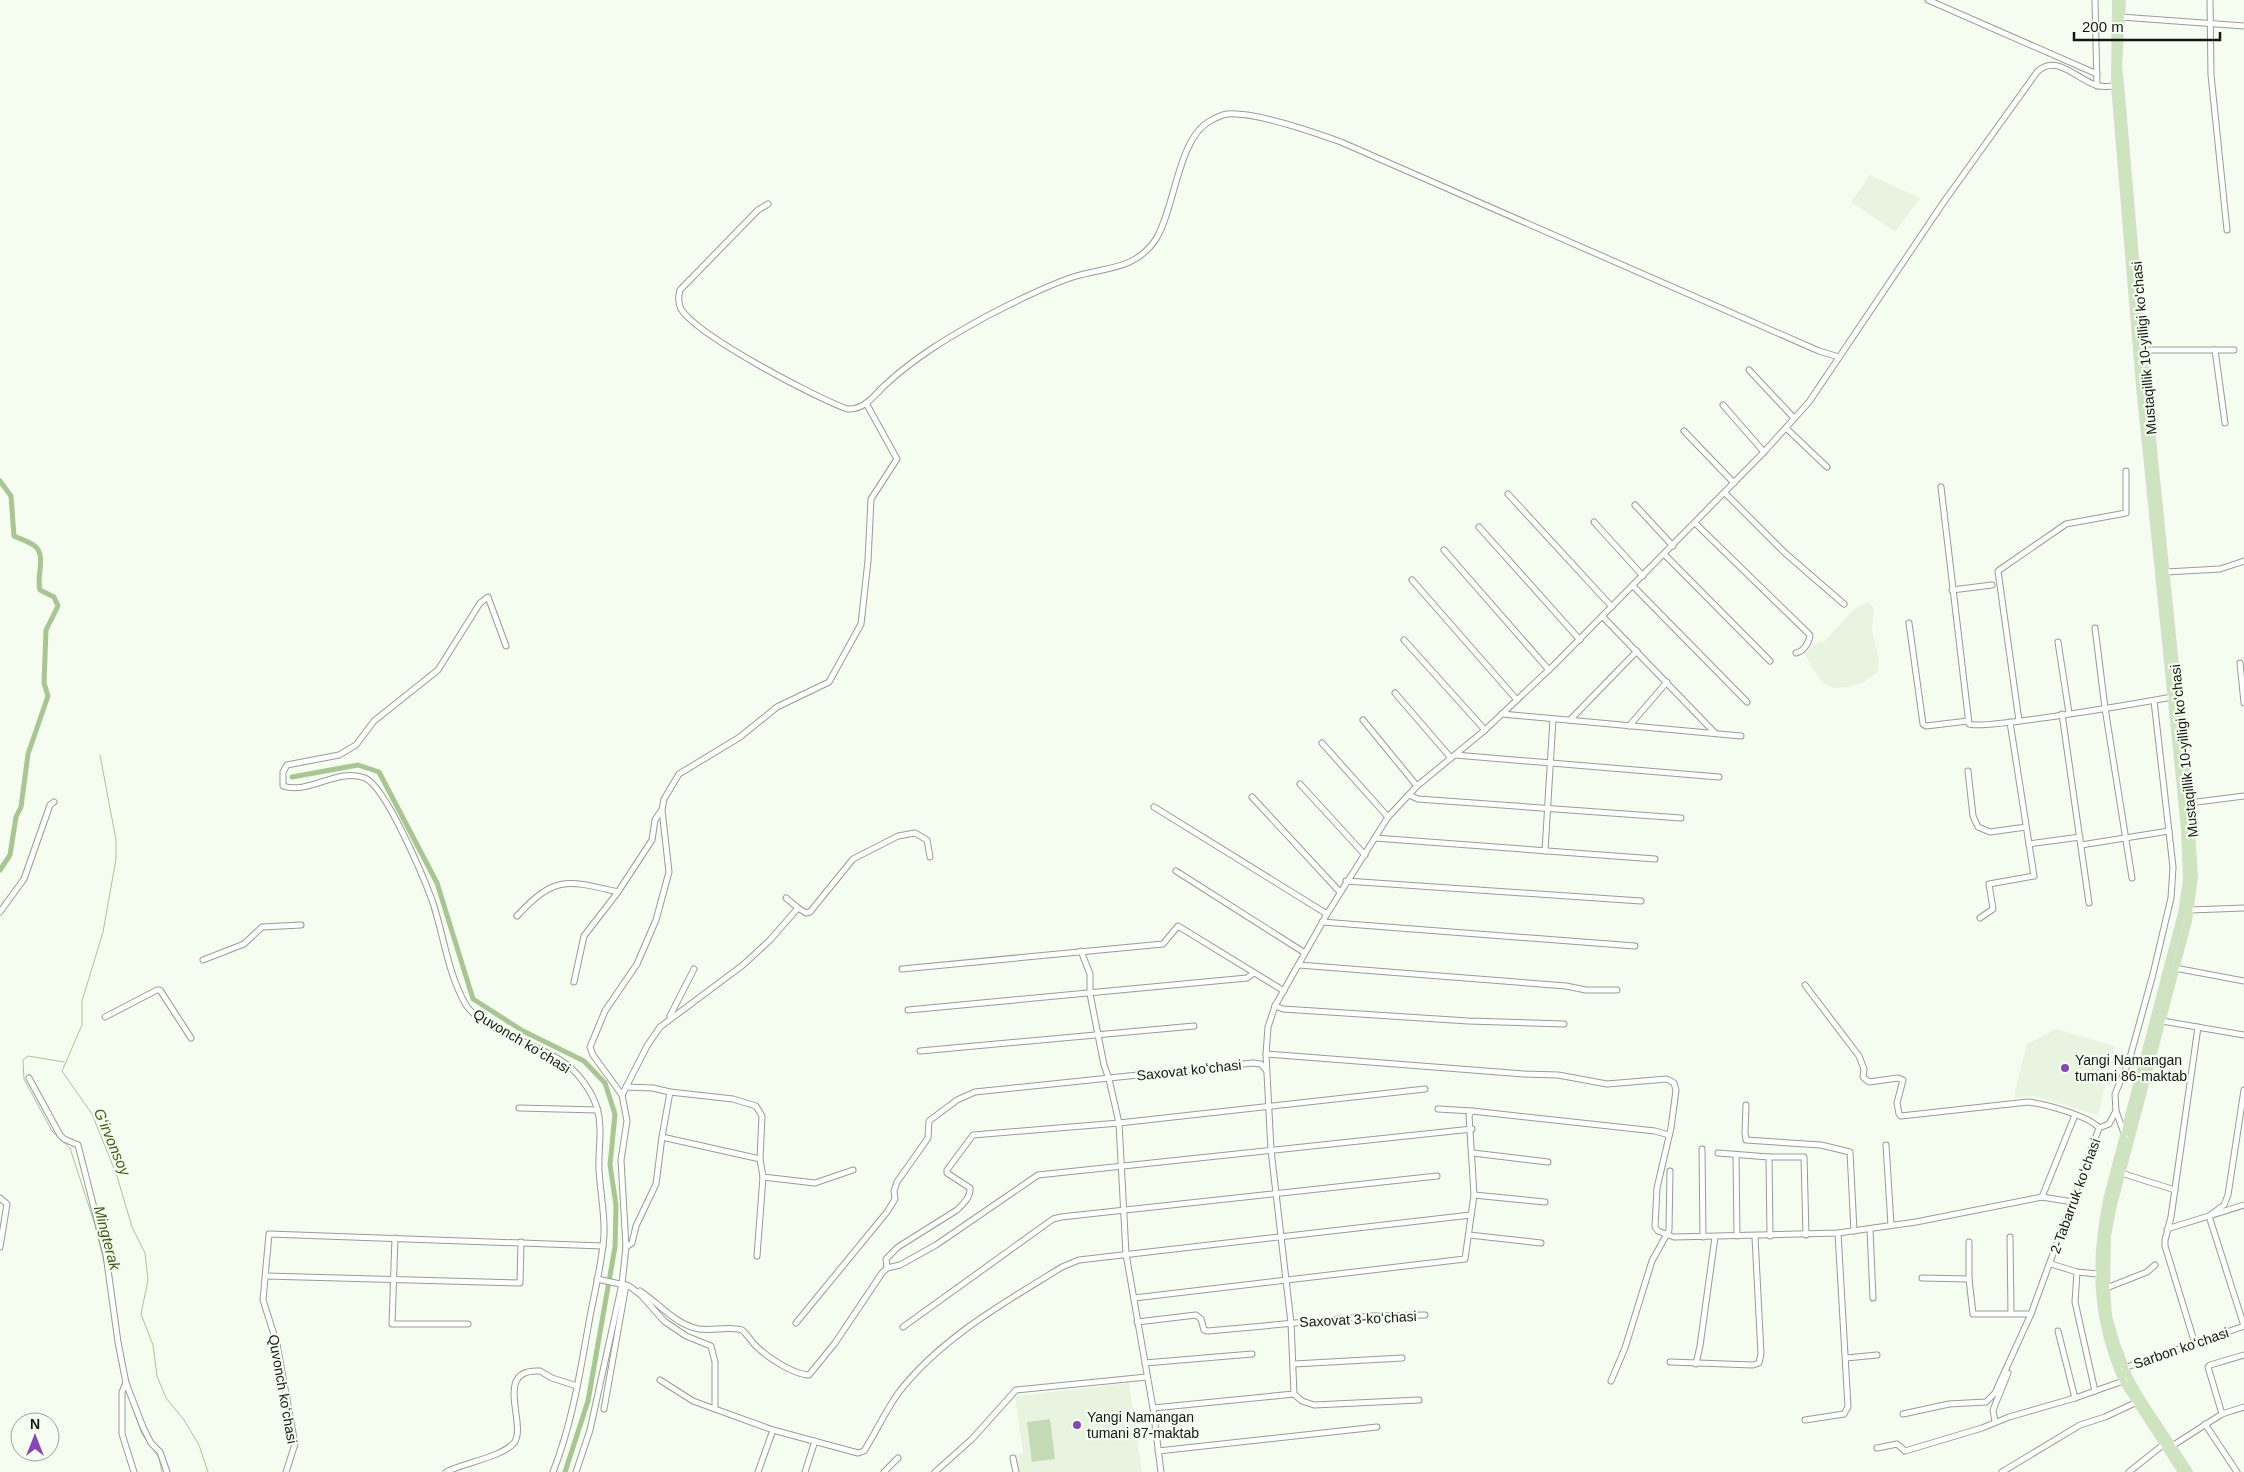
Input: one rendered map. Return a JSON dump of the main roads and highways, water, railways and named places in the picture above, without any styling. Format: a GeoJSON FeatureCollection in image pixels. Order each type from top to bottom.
{"type":"FeatureCollection","features":[{"type":"Feature","properties":{"kind":"main road","name":"Mustaqillik 10-yilligi ko'chasi"},"geometry":{"type":"LineString","coordinates":[[2116,0],[2115,86],[2187,857],[2185,898],[2102,1223],[2098,1274],[2102,1289],[2105,1328],[2126,1380],[2137,1402],[2189,1472]]}},
{"type":"Feature","properties":{"kind":"main road","name":"Mustaqillik 10-yilligi ko'chasi"},"geometry":{"type":"LineString","coordinates":[[2102,1289],[2108,1236],[2121,1173],[2176,968],[2190,910],[2194,877],[2189,802],[2166,572],[2140,350],[2118,64],[2122,0]]}},
{"type":"Feature","properties":{"kind":"main road","name":"Mustaqillik 10-yilligi ko'chasi"},"geometry":{"type":"LineString","coordinates":[[2126,1380],[2168,1445],[2182,1472]]}},
{"type":"Feature","properties":{"kind":"waterway"},"geometry":{"type":"LineString","coordinates":[[0,481],[11,496],[14,536],[31,544],[39,551],[41,562],[40,590],[54,597],[58,606],[46,630],[44,683],[48,696],[28,754],[21,807],[16,817],[10,855],[0,870]]}},
{"type":"Feature","properties":{"kind":"waterway","name":"G‘irvonsoy"},"geometry":{"type":"LineString","coordinates":[[100,755],[116,840],[116,859],[103,932],[82,1001],[82,1025],[62,1071],[92,1114],[117,1176],[132,1227],[145,1253],[148,1280],[141,1314],[153,1345],[157,1376],[166,1398],[184,1420],[199,1445],[208,1472]]}},
{"type":"Feature","properties":{"kind":"waterway"},"geometry":{"type":"LineString","coordinates":[[292,777],[358,765],[379,772],[437,883],[473,999],[523,1031],[584,1061],[605,1083],[615,1114],[610,1165],[616,1205],[615,1247],[588,1401],[565,1472]]}},
{"type":"Feature","properties":{"kind":"waterway","name":"Mingterak"},"geometry":{"type":"LineString","coordinates":[[64,1062],[28,1056],[23,1060],[24,1079],[52,1131],[70,1148],[95,1225],[106,1270]]}},
{"type":"Feature","properties":{"kind":"waterway","name":"Mingterak"},"geometry":{"type":"LineString","coordinates":[[131,1404],[142,1434],[147,1441]]}},
{"type":"Feature","properties":{"kind":"waterway","name":"Mingterak"},"geometry":{"type":"LineString","coordinates":[[151,1446],[159,1458],[162,1472]]}},
{"type":"Feature","properties":{"kind":"place","name":"Yangi Namangan tumani 86-maktab"},"geometry":{"type":"Point","coordinates":[2065,1068]}},
{"type":"Feature","properties":{"kind":"place","name":"Yangi Namangan tumani 87-maktab"},"geometry":{"type":"Point","coordinates":[1077,1425]}}]}
